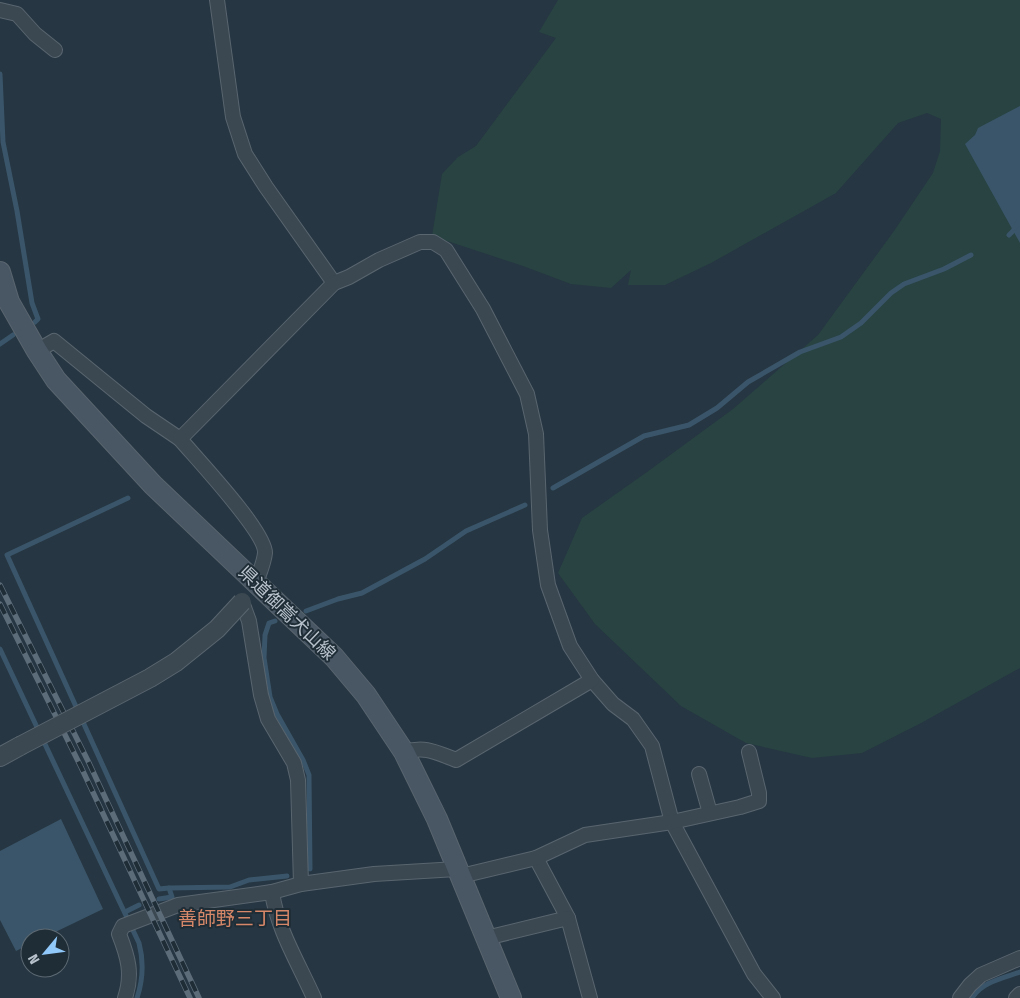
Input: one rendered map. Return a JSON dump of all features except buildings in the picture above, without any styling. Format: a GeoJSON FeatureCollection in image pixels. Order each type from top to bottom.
{"type":"FeatureCollection","features":[{"type":"Feature","properties":{"kind":"main road","name":"県道御嵩犬山線"},"geometry":{"type":"LineString","coordinates":[[0,272],[9,302],[56,380],[146,478],[334,657],[366,695],[404,752],[437,819],[511,998]]}},
{"type":"Feature","properties":{"kind":"street"},"geometry":{"type":"LineString","coordinates":[[217,0],[233,117],[244,154],[334,283]]}},
{"type":"Feature","properties":{"kind":"street"},"geometry":{"type":"LineString","coordinates":[[0,10],[17,14],[35,34],[55,50]]}},
{"type":"Feature","properties":{"kind":"street"},"geometry":{"type":"LineString","coordinates":[[180,439],[334,283],[420,242],[433,242],[446,250],[483,309],[527,394],[536,434],[540,530],[548,585],[570,646],[592,680],[613,704],[633,720],[652,746],[672,822],[754,974],[773,998]]}},
{"type":"Feature","properties":{"kind":"street"},"geometry":{"type":"LineString","coordinates":[[0,757],[150,678],[176,662],[217,629],[242,602],[256,583],[265,552],[256,530],[180,439],[146,416],[54,341],[37,350]]}},
{"type":"Feature","properties":{"kind":"street"},"geometry":{"type":"LineString","coordinates":[[242,602],[249,621],[260,695],[268,719],[294,764],[298,780],[300,884]]}},
{"type":"Feature","properties":{"kind":"street"},"geometry":{"type":"LineString","coordinates":[[404,752],[418,748],[456,760],[592,680]]}},
{"type":"Feature","properties":{"kind":"street"},"geometry":{"type":"LineString","coordinates":[[125,998],[129,985],[128,959],[119,934],[123,926],[165,909],[178,905],[272,892],[300,884],[374,874],[459,872],[536,858],[585,835],[672,822],[759,801],[759,793],[749,752]]}},
{"type":"Feature","properties":{"kind":"street"},"geometry":{"type":"LineString","coordinates":[[699,774],[710,813]]}},
{"type":"Feature","properties":{"kind":"street"},"geometry":{"type":"LineString","coordinates":[[536,858],[568,918],[590,998]]}},
{"type":"Feature","properties":{"kind":"street"},"geometry":{"type":"LineString","coordinates":[[272,892],[274,910],[314,998]]}},
{"type":"Feature","properties":{"kind":"street"},"geometry":{"type":"LineString","coordinates":[[486,938],[568,918]]}},
{"type":"Feature","properties":{"kind":"street"},"geometry":{"type":"LineString","coordinates":[[960,998],[981,975],[1020,958]]}},
{"type":"Feature","properties":{"kind":"street"},"geometry":{"type":"LineString","coordinates":[[1016,998],[1020,994]]}},
{"type":"Feature","properties":{"kind":"green space"},"geometry":{"type":"Polygon","coordinates":[[[558,0],[1020,0],[1020,668],[923,722],[862,753],[812,758],[746,743],[681,706],[595,624],[558,573],[582,518],[733,409],[818,335],[894,231],[933,173],[940,151],[941,119],[927,113],[898,123],[836,193],[711,263],[665,285],[628,285],[631,270],[611,288],[571,284],[432,236],[442,174],[458,157],[476,146],[556,38],[539,32],[558,0]]]}},
{"type":"Feature","properties":{"kind":"water"},"geometry":{"type":"Polygon","coordinates":[[[1020,106],[1020,243],[965,144],[975,135],[978,128],[1020,106]]]}},
{"type":"Feature","properties":{"kind":"water"},"geometry":{"type":"Polygon","coordinates":[[[61,819],[103,909],[64,928],[20,928],[20,949],[16,951],[0,920],[0,851],[61,819]]]}},
{"type":"Feature","properties":{"kind":"waterway"},"geometry":{"type":"LineString","coordinates":[[0,74],[3,142],[17,211],[32,303],[38,319],[35,322]]}},
{"type":"Feature","properties":{"kind":"waterway"},"geometry":{"type":"LineString","coordinates":[[1009,235],[1020,219]]}},
{"type":"Feature","properties":{"kind":"waterway"},"geometry":{"type":"LineString","coordinates":[[553,488],[644,436],[689,425],[717,408],[748,382],[800,352],[841,337],[861,323],[891,293],[904,284],[944,269],[971,255]]}},
{"type":"Feature","properties":{"kind":"waterway"},"geometry":{"type":"LineString","coordinates":[[0,344],[13,335]]}},
{"type":"Feature","properties":{"kind":"waterway"},"geometry":{"type":"LineString","coordinates":[[128,498],[7,555],[159,889],[169,888],[172,897],[159,899]]}},
{"type":"Feature","properties":{"kind":"waterway"},"geometry":{"type":"LineString","coordinates":[[306,611],[338,599],[362,593],[425,559],[466,531],[525,505]]}},
{"type":"Feature","properties":{"kind":"waterway"},"geometry":{"type":"LineString","coordinates":[[275,621],[269,623],[265,635],[264,658],[270,697],[309,775],[310,869]]}},
{"type":"Feature","properties":{"kind":"waterway"},"geometry":{"type":"LineString","coordinates":[[0,649],[139,943],[142,971],[137,998]]}},
{"type":"Feature","properties":{"kind":"waterway"},"geometry":{"type":"LineString","coordinates":[[169,888],[230,887],[249,880],[287,876]]}},
{"type":"Feature","properties":{"kind":"waterway"},"geometry":{"type":"LineString","coordinates":[[125,912],[139,905]]}},
{"type":"Feature","properties":{"kind":"waterway"},"geometry":{"type":"LineString","coordinates":[[972,998],[987,984],[1020,972]]}},
{"type":"Feature","properties":{"kind":"railway"},"geometry":{"type":"LineString","coordinates":[[0,585],[89,763],[199,998]]}},
{"type":"Feature","properties":{"kind":"railway"},"geometry":{"type":"LineString","coordinates":[[0,604],[81,767],[190,998]]}},
{"type":"Feature","properties":{"kind":"district","name":"善師野三丁目"},"geometry":{"type":"Point","coordinates":[235,918]}}]}
